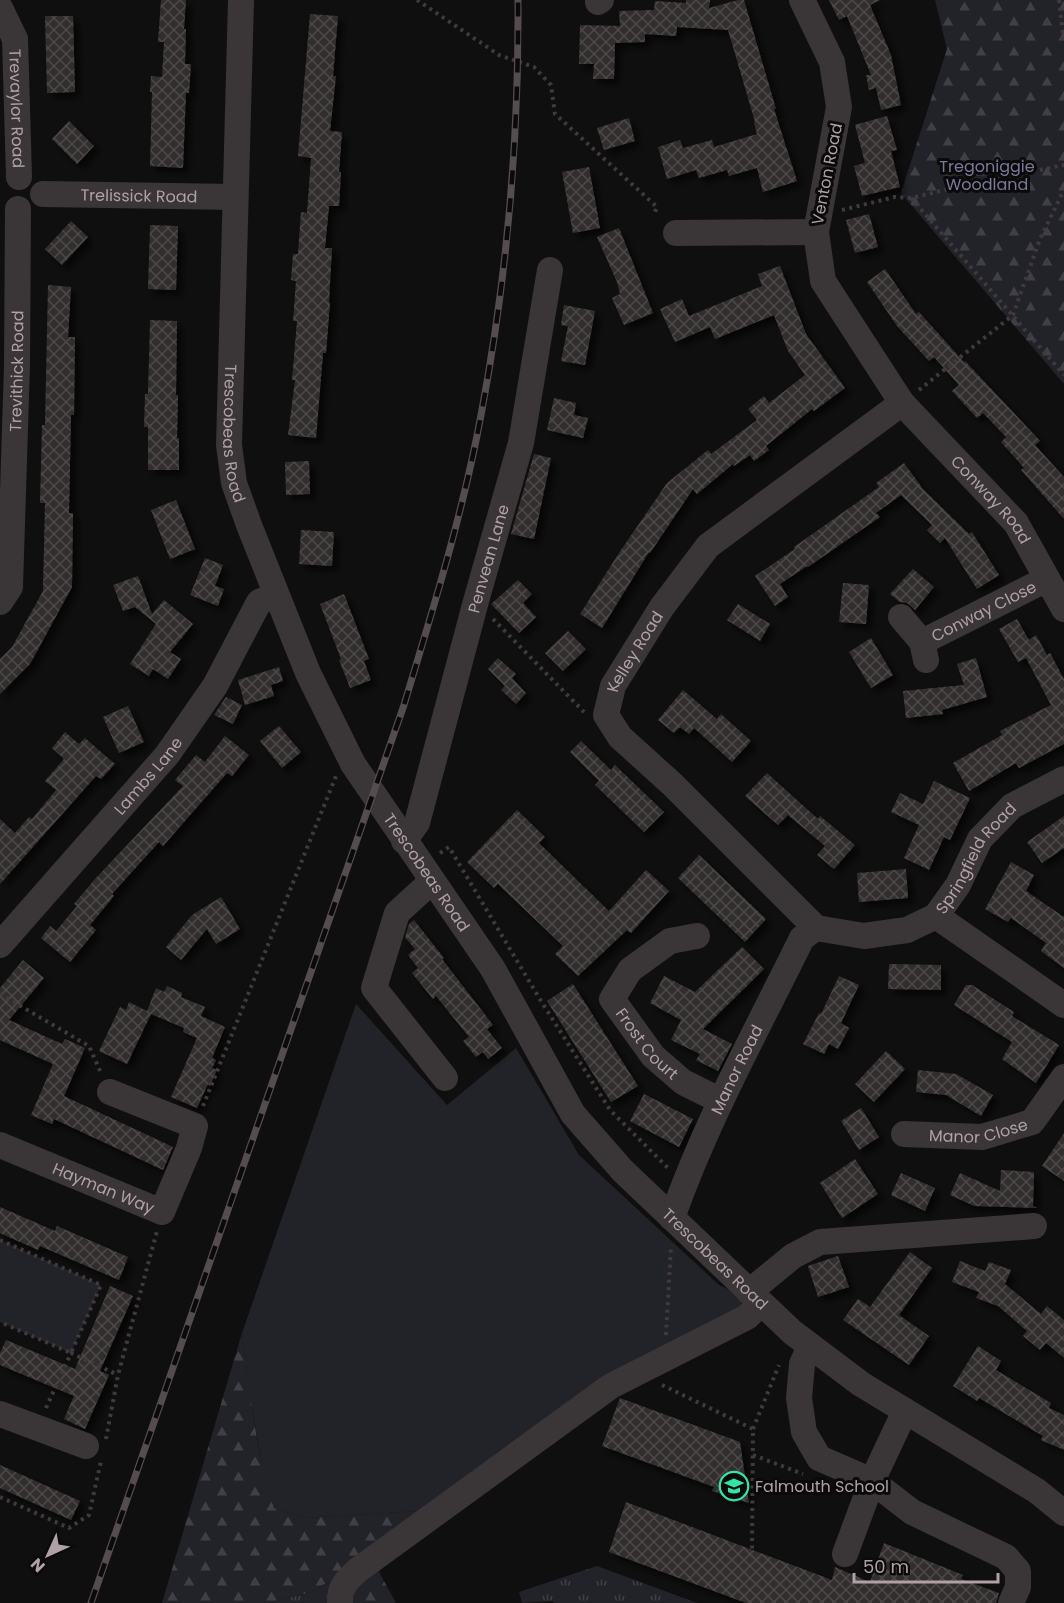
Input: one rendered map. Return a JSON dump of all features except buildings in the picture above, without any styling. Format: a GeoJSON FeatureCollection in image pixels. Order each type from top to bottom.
{"type":"FeatureCollection","features":[{"type":"Feature","properties":{"kind":"street","name":"Trescobeas Road"},"geometry":{"type":"LineString","coordinates":[[241,0],[229,445],[234,483],[308,674],[349,757],[493,969],[573,1114],[622,1170],[754,1298],[810,1346],[861,1384],[1037,1491],[1064,1514]]}},
{"type":"Feature","properties":{"kind":"street","name":"Venton Road"},"geometry":{"type":"LineString","coordinates":[[802,0],[832,62],[839,107],[817,224],[823,281],[902,403]]}},
{"type":"Feature","properties":{"kind":"street","name":"Trevaylor Road"},"geometry":{"type":"LineString","coordinates":[[0,8],[15,39],[9,179]]}},
{"type":"Feature","properties":{"kind":"street"},"geometry":{"type":"LineString","coordinates":[[9,179],[35,179],[43,186],[42,202],[33,208],[9,207]]}},
{"type":"Feature","properties":{"kind":"street","name":"Trelissick Road"},"geometry":{"type":"LineString","coordinates":[[43,194],[235,197]]}},
{"type":"Feature","properties":{"kind":"street","name":"Trevithick Road"},"geometry":{"type":"LineString","coordinates":[[0,602],[10,587],[17,364],[9,207]]}},
{"type":"Feature","properties":{"kind":"street"},"geometry":{"type":"LineString","coordinates":[[676,233],[817,224]]}},
{"type":"Feature","properties":{"kind":"street","name":"Penvean Lane"},"geometry":{"type":"LineString","coordinates":[[404,840],[417,823],[521,443],[550,270]]}},
{"type":"Feature","properties":{"kind":"street","name":"Conway Road"},"geometry":{"type":"LineString","coordinates":[[902,403],[1016,523],[1064,609]]}},
{"type":"Feature","properties":{"kind":"street","name":"Kelley Road"},"geometry":{"type":"LineString","coordinates":[[816,928],[672,784],[620,736],[606,715],[613,686],[662,607],[708,546],[902,403]]}},
{"type":"Feature","properties":{"kind":"street","name":"Conway Close"},"geometry":{"type":"LineString","coordinates":[[901,617],[924,651],[1047,579]]}},
{"type":"Feature","properties":{"kind":"street","name":"Lambs Lane"},"geometry":{"type":"LineString","coordinates":[[0,945],[167,755],[215,686],[259,602],[276,596]]}},
{"type":"Feature","properties":{"kind":"street","name":"Springfield Road"},"geometry":{"type":"LineString","coordinates":[[816,928],[864,936],[907,930],[936,916],[958,885],[980,839],[1012,806],[1064,778]]}},
{"type":"Feature","properties":{"kind":"street"},"geometry":{"type":"LineString","coordinates":[[427,873],[397,913],[374,988],[445,1078]]}},
{"type":"Feature","properties":{"kind":"street"},"geometry":{"type":"LineString","coordinates":[[936,916],[1064,1005]]}},
{"type":"Feature","properties":{"kind":"street","name":"Manor Road"},"geometry":{"type":"LineString","coordinates":[[672,1218],[684,1183],[721,1101],[802,938],[816,928]]}},
{"type":"Feature","properties":{"kind":"street","name":"Frost Court"},"geometry":{"type":"LineString","coordinates":[[697,936],[670,941],[630,970],[612,999],[653,1056],[682,1082],[721,1101]]}},
{"type":"Feature","properties":{"kind":"street","name":"Manor Close"},"geometry":{"type":"LineString","coordinates":[[904,1134],[982,1137],[1032,1122],[1064,1077]]}},
{"type":"Feature","properties":{"kind":"street"},"geometry":{"type":"LineString","coordinates":[[110,1092],[195,1126]]}},
{"type":"Feature","properties":{"kind":"street","name":"Hayman Way"},"geometry":{"type":"LineString","coordinates":[[0,1145],[162,1212],[189,1148],[195,1126]]}},
{"type":"Feature","properties":{"kind":"street"},"geometry":{"type":"LineString","coordinates":[[340,1603],[342,1586],[358,1570],[611,1386],[747,1317],[754,1298],[794,1256],[820,1242],[1034,1226]]}},
{"type":"Feature","properties":{"kind":"street"},"geometry":{"type":"LineString","coordinates":[[810,1346],[802,1364],[799,1398],[804,1432],[819,1458],[872,1481],[912,1512],[1006,1557],[1018,1571],[1018,1587],[1011,1603]]}},
{"type":"Feature","properties":{"kind":"street"},"geometry":{"type":"LineString","coordinates":[[845,1554],[872,1481],[905,1411]]}},
{"type":"Feature","properties":{"kind":"street"},"geometry":{"type":"LineString","coordinates":[[0,1414],[37,1428],[98,1446]]}},
{"type":"Feature","properties":{"kind":"path"},"geometry":{"type":"LineString","coordinates":[[417,0],[499,55],[534,68],[551,85],[555,114],[657,207],[654,214]]}},
{"type":"Feature","properties":{"kind":"path"},"geometry":{"type":"LineString","coordinates":[[1059,0],[1064,43]]}},
{"type":"Feature","properties":{"kind":"path"},"geometry":{"type":"LineString","coordinates":[[817,224],[895,197],[911,198],[1064,165]]}},
{"type":"Feature","properties":{"kind":"path"},"geometry":{"type":"LineString","coordinates":[[902,403],[1013,315],[1040,239],[1064,190]]}},
{"type":"Feature","properties":{"kind":"path"},"geometry":{"type":"LineString","coordinates":[[911,198],[1064,375]]}},
{"type":"Feature","properties":{"kind":"path"},"geometry":{"type":"LineString","coordinates":[[476,601],[590,718],[606,715]]}},
{"type":"Feature","properties":{"kind":"path"},"geometry":{"type":"LineString","coordinates":[[195,1126],[349,757]]}},
{"type":"Feature","properties":{"kind":"path"},"geometry":{"type":"LineString","coordinates":[[427,873],[449,847],[541,1001],[610,1110],[684,1183]]}},
{"type":"Feature","properties":{"kind":"path"},"geometry":{"type":"LineString","coordinates":[[0,994],[89,1046],[110,1092]]}},
{"type":"Feature","properties":{"kind":"path"},"geometry":{"type":"LineString","coordinates":[[0,1497],[69,1528],[89,1515],[98,1446],[162,1212]]}},
{"type":"Feature","properties":{"kind":"path"},"geometry":{"type":"LineString","coordinates":[[672,1218],[665,1358],[660,1384],[753,1429]]}},
{"type":"Feature","properties":{"kind":"path"},"geometry":{"type":"LineString","coordinates":[[0,1240],[101,1285],[37,1428]]}},
{"type":"Feature","properties":{"kind":"path"},"geometry":{"type":"LineString","coordinates":[[0,1322],[118,1375]]}},
{"type":"Feature","properties":{"kind":"path"},"geometry":{"type":"LineString","coordinates":[[752,1550],[753,1429],[779,1365]]}},
{"type":"Feature","properties":{"kind":"green space","name":"Tregoniggie Woodland"},"geometry":{"type":"Polygon","coordinates":[[[935,0],[1064,0],[1064,384],[901,193],[947,49],[935,0]]]}},
{"type":"Feature","properties":{"kind":"green space"},"geometry":{"type":"Polygon","coordinates":[[[356,1004],[447,1105],[516,1048],[579,1155],[719,1285],[760,1304],[434,1510],[305,1518],[274,1508],[265,1481],[242,1333],[356,1004]]]}},
{"type":"Feature","properties":{"kind":"green space"},"geometry":{"type":"Polygon","coordinates":[[[0,1240],[101,1285],[71,1353],[0,1322],[0,1240]]]}},
{"type":"Feature","properties":{"kind":"green space"},"geometry":{"type":"Polygon","coordinates":[[[242,1333],[258,1444],[274,1508],[305,1518],[434,1510],[340,1584],[322,1585],[308,1593],[268,1603],[162,1603],[242,1333]]]}},
{"type":"Feature","properties":{"kind":"green space"},"geometry":{"type":"Polygon","coordinates":[[[386,1555],[379,1572],[396,1603],[353,1603],[347,1592],[386,1555]]]}},
{"type":"Feature","properties":{"kind":"green space"},"geometry":{"type":"Polygon","coordinates":[[[597,1566],[697,1603],[554,1603],[553,1601],[522,1603],[519,1592],[597,1566]]]}},
{"type":"Feature","properties":{"kind":"green space"},"geometry":{"type":"Polygon","coordinates":[[[331,1583],[340,1584],[353,1603],[268,1603],[308,1593],[331,1583]]]}},
{"type":"Feature","properties":{"kind":"railway"},"geometry":{"type":"LineString","coordinates":[[91,1603],[404,705],[456,525],[474,452],[498,312],[514,157],[518,0]]}},
{"type":"Feature","properties":{"kind":"place","name":"Falmouth School"},"geometry":{"type":"Point","coordinates":[734,1486]}}]}
